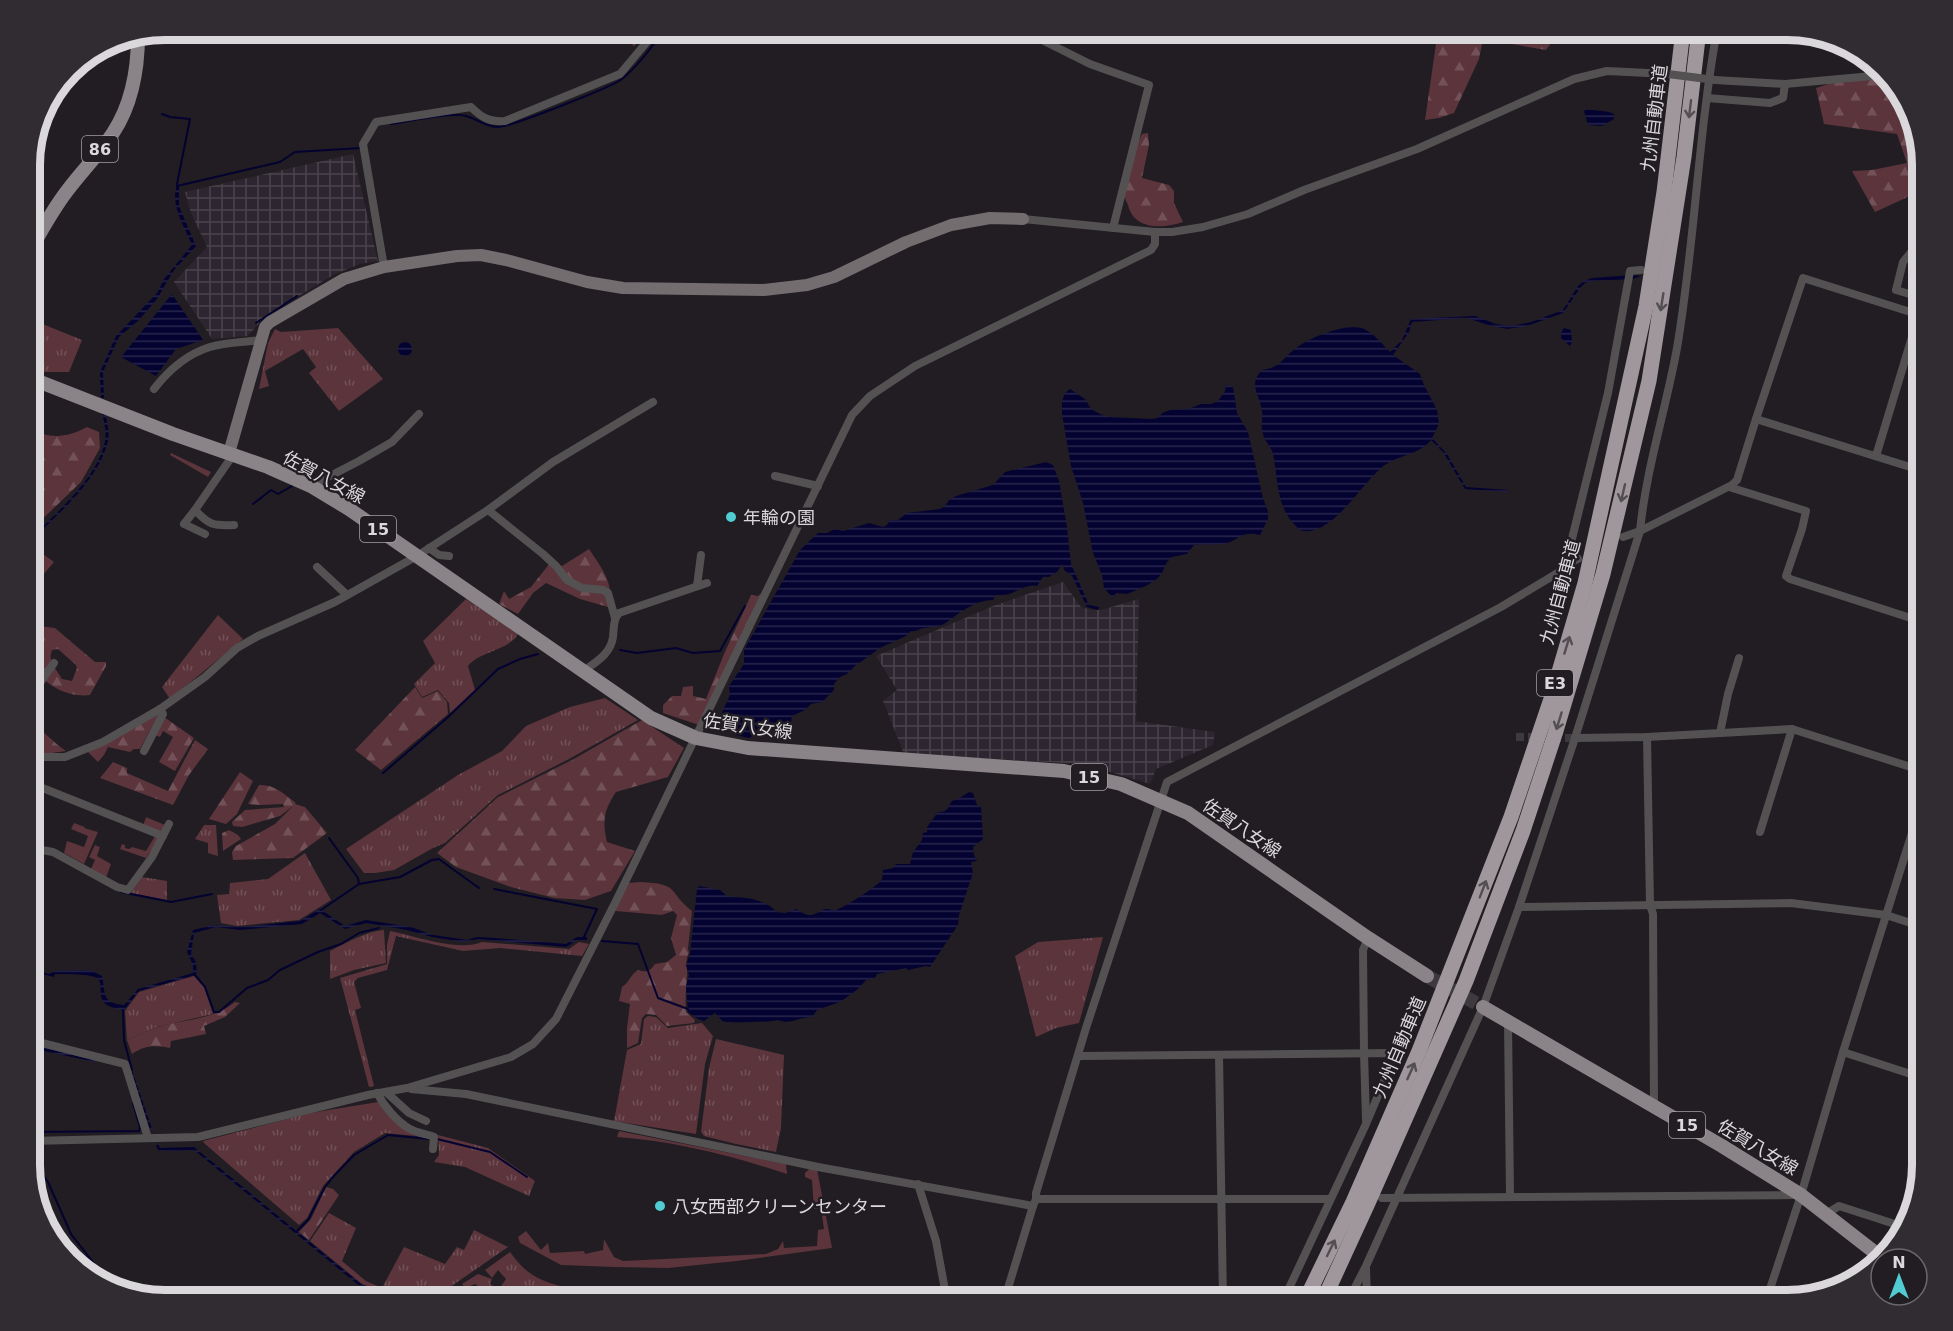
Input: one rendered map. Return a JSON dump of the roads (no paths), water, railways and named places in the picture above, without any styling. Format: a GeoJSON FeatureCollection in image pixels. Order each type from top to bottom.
{"type":"FeatureCollection","features":[{"type":"Feature","properties":{"kind":"highway","name":"九州自動車道"},"geometry":{"type":"LineString","coordinates":[[1310,1290],[1353,1202],[1419,1052],[1511,817],[1554,689],[1585,583],[1646,306],[1664,192],[1682,40]]}},
{"type":"Feature","properties":{"kind":"highway","name":"九州自動車道"},"geometry":{"type":"LineString","coordinates":[[1328,1290],[1470,971],[1523,831],[1556,734],[1603,574],[1649,381],[1684,157],[1699,40]]}},
{"type":"Feature","properties":{"kind":"main road","name":"86"},"geometry":{"type":"LineString","coordinates":[[41,232],[57,205],[114,132],[125,111],[135,76],[138,44]]}},
{"type":"Feature","properties":{"kind":"main road","name":"佐賀八女線"},"geometry":{"type":"LineString","coordinates":[[41,382],[173,434],[268,467],[311,486],[423,552],[651,718],[696,738],[748,748],[1064,771],[1121,784],[1188,813],[1368,938],[1427,976]]}},
{"type":"Feature","properties":{"kind":"main road","name":"佐賀八女線"},"geometry":{"type":"LineString","coordinates":[[1483,1007],[1654,1106],[1801,1195],[1869,1248]]}},
{"type":"Feature","properties":{"kind":"street"},"geometry":{"type":"LineString","coordinates":[[384,267],[363,144],[376,122],[471,107],[490,122],[505,121],[620,74],[649,40]]}},
{"type":"Feature","properties":{"kind":"street"},"geometry":{"type":"LineString","coordinates":[[1042,40],[1090,64],[1149,85],[1113,228]]}},
{"type":"Feature","properties":{"kind":"street"},"geometry":{"type":"LineString","coordinates":[[1354,1290],[1483,1007],[1575,738],[1640,531],[1644,496],[1677,350],[1716,40]]}},
{"type":"Feature","properties":{"kind":"street"},"geometry":{"type":"LineString","coordinates":[[205,534],[184,524],[231,454],[265,327],[345,279],[384,267],[457,256],[481,255],[587,282],[623,288],[764,290],[807,285],[834,277],[906,242],[951,225],[990,218],[1155,232],[1203,227],[1248,214],[1304,190],[1417,149],[1574,79],[1607,71],[1785,84],[1874,76]]}},
{"type":"Feature","properties":{"kind":"street"},"geometry":{"type":"LineString","coordinates":[[1707,98],[1770,103],[1783,98],[1785,84]]}},
{"type":"Feature","properties":{"kind":"street"},"geometry":{"type":"LineString","coordinates":[[41,1141],[198,1137],[381,1092],[407,1088],[511,1057],[533,1044],[556,1019],[696,738],[852,415],[870,396],[915,366],[1151,250],[1155,244],[1155,232]]}},
{"type":"Feature","properties":{"kind":"street"},"geometry":{"type":"LineString","coordinates":[[1912,251],[1902,262],[1896,290],[1912,295]]}},
{"type":"Feature","properties":{"kind":"street"},"geometry":{"type":"LineString","coordinates":[[1678,268],[1689,266]]}},
{"type":"Feature","properties":{"kind":"street"},"geometry":{"type":"LineString","coordinates":[[1565,567],[1608,393],[1630,271],[1641,270]]}},
{"type":"Feature","properties":{"kind":"street"},"geometry":{"type":"LineString","coordinates":[[1623,537],[1640,531],[1729,487],[1737,480],[1803,278],[1912,312]]}},
{"type":"Feature","properties":{"kind":"street"},"geometry":{"type":"LineString","coordinates":[[154,389],[165,375],[182,362],[210,347],[262,340]]}},
{"type":"Feature","properties":{"kind":"street"},"geometry":{"type":"LineString","coordinates":[[1876,456],[1912,343]]}},
{"type":"Feature","properties":{"kind":"street"},"geometry":{"type":"LineString","coordinates":[[41,757],[65,758],[103,742],[160,709],[205,677],[237,648],[348,595],[423,552],[488,510],[553,462],[652,402]]}},
{"type":"Feature","properties":{"kind":"street"},"geometry":{"type":"LineString","coordinates":[[311,486],[392,442],[419,414]]}},
{"type":"Feature","properties":{"kind":"street"},"geometry":{"type":"LineString","coordinates":[[1756,418],[1912,467]]}},
{"type":"Feature","properties":{"kind":"street"},"geometry":{"type":"LineString","coordinates":[[775,476],[818,486]]}},
{"type":"Feature","properties":{"kind":"street"},"geometry":{"type":"LineString","coordinates":[[1729,487],[1806,511],[1786,576],[1790,579],[1912,618]]}},
{"type":"Feature","properties":{"kind":"street"},"geometry":{"type":"LineString","coordinates":[[195,510],[203,519],[216,526],[234,525]]}},
{"type":"Feature","properties":{"kind":"street"},"geometry":{"type":"LineString","coordinates":[[488,510],[550,560],[567,580],[582,588],[603,590],[608,593],[615,618],[613,640],[601,659],[589,667]]}},
{"type":"Feature","properties":{"kind":"street"},"geometry":{"type":"LineString","coordinates":[[423,552],[449,556]]}},
{"type":"Feature","properties":{"kind":"street"},"geometry":{"type":"LineString","coordinates":[[701,555],[701,583]]}},
{"type":"Feature","properties":{"kind":"street"},"geometry":{"type":"LineString","coordinates":[[1009,1290],[1079,1056],[1083,1028],[1167,782],[1501,607],[1578,559]]}},
{"type":"Feature","properties":{"kind":"street"},"geometry":{"type":"LineString","coordinates":[[316,567],[348,595]]}},
{"type":"Feature","properties":{"kind":"street"},"geometry":{"type":"LineString","coordinates":[[615,618],[619,613],[701,583],[714,576]]}},
{"type":"Feature","properties":{"kind":"street"},"geometry":{"type":"LineString","coordinates":[[1720,733],[1728,694],[1739,658]]}},
{"type":"Feature","properties":{"kind":"street"},"geometry":{"type":"LineString","coordinates":[[41,681],[54,663]]}},
{"type":"Feature","properties":{"kind":"street"},"geometry":{"type":"LineString","coordinates":[[144,751],[163,714],[160,709]]}},
{"type":"Feature","properties":{"kind":"street"},"geometry":{"type":"LineString","coordinates":[[1575,738],[1647,737],[1792,729],[1912,767]]}},
{"type":"Feature","properties":{"kind":"street"},"geometry":{"type":"LineString","coordinates":[[1760,832],[1792,729]]}},
{"type":"Feature","properties":{"kind":"street"},"geometry":{"type":"LineString","coordinates":[[1647,737],[1650,905],[1653,914],[1654,1106]]}},
{"type":"Feature","properties":{"kind":"street"},"geometry":{"type":"LineString","coordinates":[[41,787],[163,836]]}},
{"type":"Feature","properties":{"kind":"street"},"geometry":{"type":"LineString","coordinates":[[41,850],[53,852],[128,890],[152,856],[169,824]]}},
{"type":"Feature","properties":{"kind":"street"},"geometry":{"type":"LineString","coordinates":[[1770,1290],[1912,833]]}},
{"type":"Feature","properties":{"kind":"street"},"geometry":{"type":"LineString","coordinates":[[1519,907],[1791,903],[1886,915],[1912,923]]}},
{"type":"Feature","properties":{"kind":"street"},"geometry":{"type":"LineString","coordinates":[[1366,1124],[1363,950],[1368,938]]}},
{"type":"Feature","properties":{"kind":"street"},"geometry":{"type":"LineString","coordinates":[[1508,1022],[1510,1196]]}},
{"type":"Feature","properties":{"kind":"street"},"geometry":{"type":"LineString","coordinates":[[41,1043],[125,1064],[148,1138]]}},
{"type":"Feature","properties":{"kind":"street"},"geometry":{"type":"LineString","coordinates":[[1843,1052],[1912,1074]]}},
{"type":"Feature","properties":{"kind":"street"},"geometry":{"type":"LineString","coordinates":[[1079,1056],[1396,1053],[1366,1124],[1288,1290]]}},
{"type":"Feature","properties":{"kind":"street"},"geometry":{"type":"LineString","coordinates":[[1219,1055],[1223,1290]]}},
{"type":"Feature","properties":{"kind":"street"},"geometry":{"type":"LineString","coordinates":[[407,1088],[466,1094],[818,1167],[1034,1202],[1342,1196]]}},
{"type":"Feature","properties":{"kind":"street"},"geometry":{"type":"LineString","coordinates":[[381,1092],[409,1113],[426,1121]]}},
{"type":"Feature","properties":{"kind":"street"},"geometry":{"type":"LineString","coordinates":[[381,1092],[382,1103],[404,1125],[434,1137],[433,1149]]}},
{"type":"Feature","properties":{"kind":"street"},"geometry":{"type":"LineString","coordinates":[[918,1184],[936,1241],[946,1290]]}},
{"type":"Feature","properties":{"kind":"street"},"geometry":{"type":"LineString","coordinates":[[1382,1198],[1801,1195]]}},
{"type":"Feature","properties":{"kind":"street"},"geometry":{"type":"LineString","coordinates":[[1826,1214],[1839,1206],[1897,1225]]}},
{"type":"Feature","properties":{"kind":"street"},"geometry":{"type":"LineString","coordinates":[[1366,1266],[1367,1290]]}},
{"type":"Feature","properties":{"kind":"waterway"},"geometry":{"type":"LineString","coordinates":[[391,124],[451,115],[469,117],[498,127],[521,121],[582,98],[622,79],[657,40]]}},
{"type":"Feature","properties":{"kind":"waterway"},"geometry":{"type":"LineString","coordinates":[[162,114],[190,119],[177,184]]}},
{"type":"Feature","properties":{"kind":"waterway"},"geometry":{"type":"LineString","coordinates":[[177,186],[280,162],[295,152],[361,148]]}},
{"type":"Feature","properties":{"kind":"waterway"},"geometry":{"type":"LineString","coordinates":[[256,323],[297,296]]}},
{"type":"Feature","properties":{"kind":"waterway"},"geometry":{"type":"LineString","coordinates":[[253,504],[271,490],[278,494],[292,486]]}},
{"type":"Feature","properties":{"kind":"waterway"},"geometry":{"type":"LineString","coordinates":[[620,650],[637,653],[676,648],[693,653],[720,651],[745,606]]}},
{"type":"Feature","properties":{"kind":"waterway"},"geometry":{"type":"LineString","coordinates":[[383,773],[447,718],[498,669],[538,654]]}},
{"type":"Feature","properties":{"kind":"waterway"},"geometry":{"type":"LineString","coordinates":[[329,838],[358,878],[359,884]]}},
{"type":"Feature","properties":{"kind":"waterway"},"geometry":{"type":"LineString","coordinates":[[321,910],[359,884],[400,877],[432,860],[439,859],[479,888]]}},
{"type":"Feature","properties":{"kind":"waterway"},"geometry":{"type":"LineString","coordinates":[[494,889],[597,909],[584,937]]}},
{"type":"Feature","properties":{"kind":"waterway"},"geometry":{"type":"LineString","coordinates":[[121,892],[171,902],[212,894]]}},
{"type":"Feature","properties":{"kind":"waterway"},"geometry":{"type":"LineString","coordinates":[[195,975],[205,987],[214,1012],[219,1012],[247,988],[268,980],[280,970],[341,944],[359,933],[379,928]]}},
{"type":"Feature","properties":{"kind":"waterway"},"geometry":{"type":"LineString","coordinates":[[602,941],[638,944],[658,998],[688,1009]]}},
{"type":"Feature","properties":{"kind":"waterway"},"geometry":{"type":"LineString","coordinates":[[123,1010],[124,1040],[132,1070]]}},
{"type":"Feature","properties":{"kind":"waterway"},"geometry":{"type":"LineString","coordinates":[[41,1132],[139,1131],[140,1127],[133,1103]]}},
{"type":"Feature","properties":{"kind":"waterway"},"geometry":{"type":"LineString","coordinates":[[296,1232],[308,1220],[325,1187],[354,1155],[388,1135],[429,1139]]}},
{"type":"Feature","properties":{"kind":"waterway"},"geometry":{"type":"LineString","coordinates":[[437,1139],[490,1152],[527,1177]]}},
{"type":"Feature","properties":{"kind":"waterway"},"geometry":{"type":"LineString","coordinates":[[41,1173],[48,1182],[71,1234],[101,1272]]}},
{"type":"Feature","properties":{"kind":"tunnel"},"geometry":{"type":"LineString","coordinates":[[1516,737],[1540,737]]}},
{"type":"Feature","properties":{"kind":"tunnel"},"geometry":{"type":"LineString","coordinates":[[1553,738],[1575,738]]}},
{"type":"Feature","properties":{"kind":"tunnel"},"geometry":{"type":"LineString","coordinates":[[1427,976],[1483,1007]]}},
{"type":"Feature","properties":{"kind":"place","name":"年輪の園"},"geometry":{"type":"Point","coordinates":[731,517]}},
{"type":"Feature","properties":{"kind":"place","name":"八女西部クリーンセンター"},"geometry":{"type":"Point","coordinates":[660,1206]}}]}
